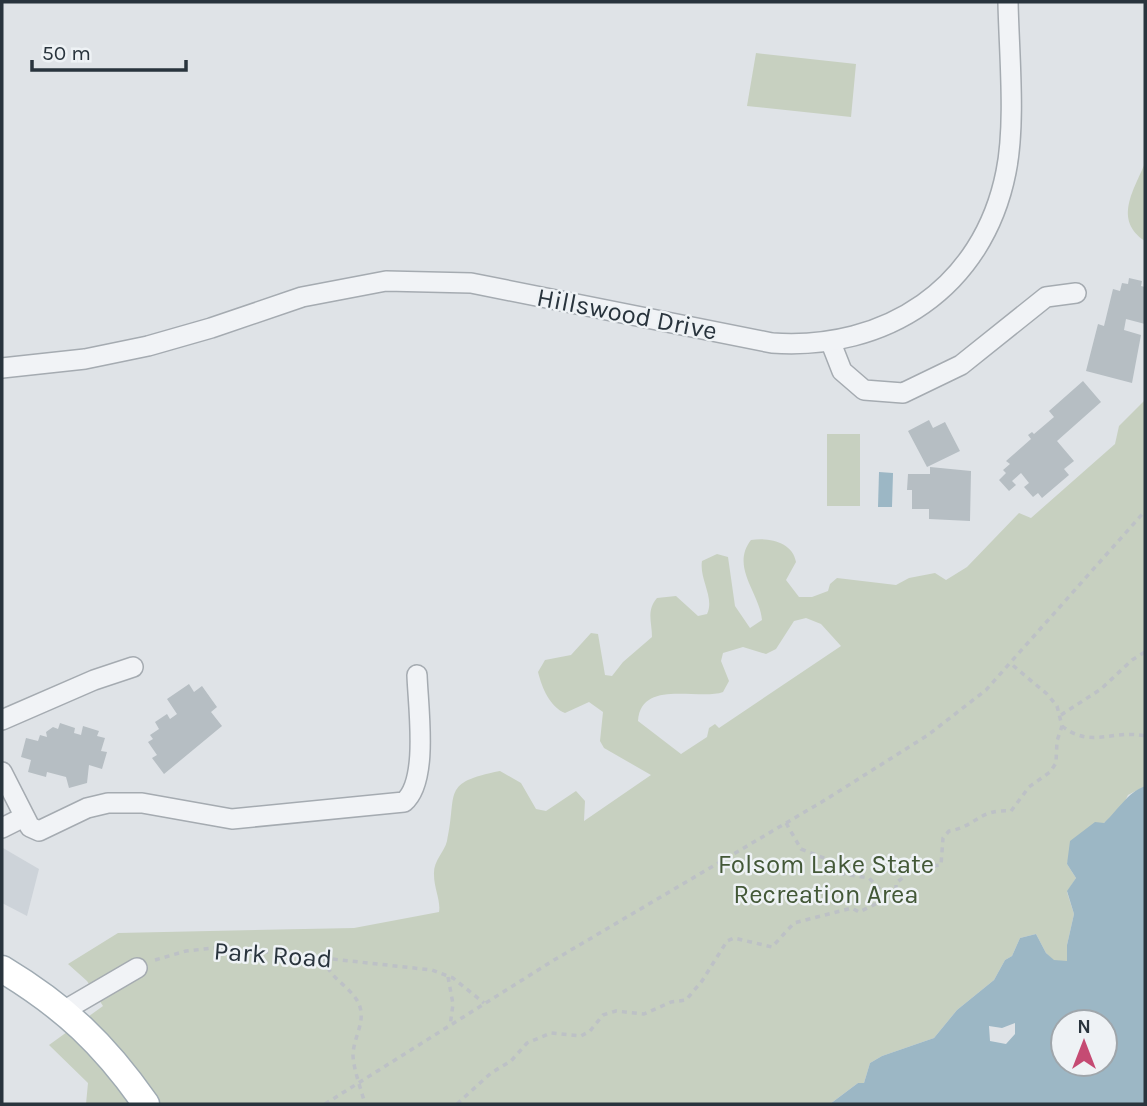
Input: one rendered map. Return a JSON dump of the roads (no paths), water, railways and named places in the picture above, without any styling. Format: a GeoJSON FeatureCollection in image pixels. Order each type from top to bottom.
{"type":"FeatureCollection","features":[{"type":"Feature","properties":{"kind":"main road"},"geometry":{"type":"LineString","coordinates":[[2,970],[65,1010],[95,1037],[146,1104]]}},
{"type":"Feature","properties":{"kind":"street","name":"Hillswood Drive"},"geometry":{"type":"LineString","coordinates":[[2,368],[85,359],[148,346],[302,297],[386,281],[471,283],[772,343],[831,343],[887,326],[936,295],[975,251],[1000,198],[1010,141],[1008,2]]}},
{"type":"Feature","properties":{"kind":"street"},"geometry":{"type":"LineString","coordinates":[[831,343],[842,371],[864,390],[903,393],[961,365],[1046,297],[1076,293]]}},
{"type":"Feature","properties":{"kind":"street"},"geometry":{"type":"LineString","coordinates":[[2,720],[94,680],[133,667]]}},
{"type":"Feature","properties":{"kind":"street"},"geometry":{"type":"LineString","coordinates":[[2,772],[30,827],[39,831],[87,808],[108,803],[142,803],[232,819],[404,802],[412,795],[419,775],[417,675]]}},
{"type":"Feature","properties":{"kind":"street"},"geometry":{"type":"LineString","coordinates":[[2,828],[24,817]]}},
{"type":"Feature","properties":{"kind":"street"},"geometry":{"type":"LineString","coordinates":[[65,1010],[137,968]]}},
{"type":"Feature","properties":{"kind":"water"},"geometry":{"type":"Polygon","coordinates":[[[879,472],[893,473],[892,507],[878,507],[879,472]]]}},
{"type":"Feature","properties":{"kind":"water"},"geometry":{"type":"Polygon","coordinates":[[[1145,786],[1145,1104],[830,1104],[858,1083],[864,1083],[870,1063],[882,1056],[934,1038],[957,1010],[994,980],[1005,960],[1012,956],[1020,938],[1036,934],[1046,953],[1054,960],[1067,961],[1067,945],[1074,914],[1067,891],[1076,878],[1067,864],[1070,841],[1095,822],[1104,823],[1128,797],[1145,786]],[[1015,1023],[1002,1028],[989,1026],[990,1041],[1006,1044],[1015,1034],[1015,1023]]]}},
{"type":"Feature","properties":{"kind":"park label","name":"Folsom Lake State Recreation Area"},"geometry":{"type":"Point","coordinates":[826,879]}}]}
